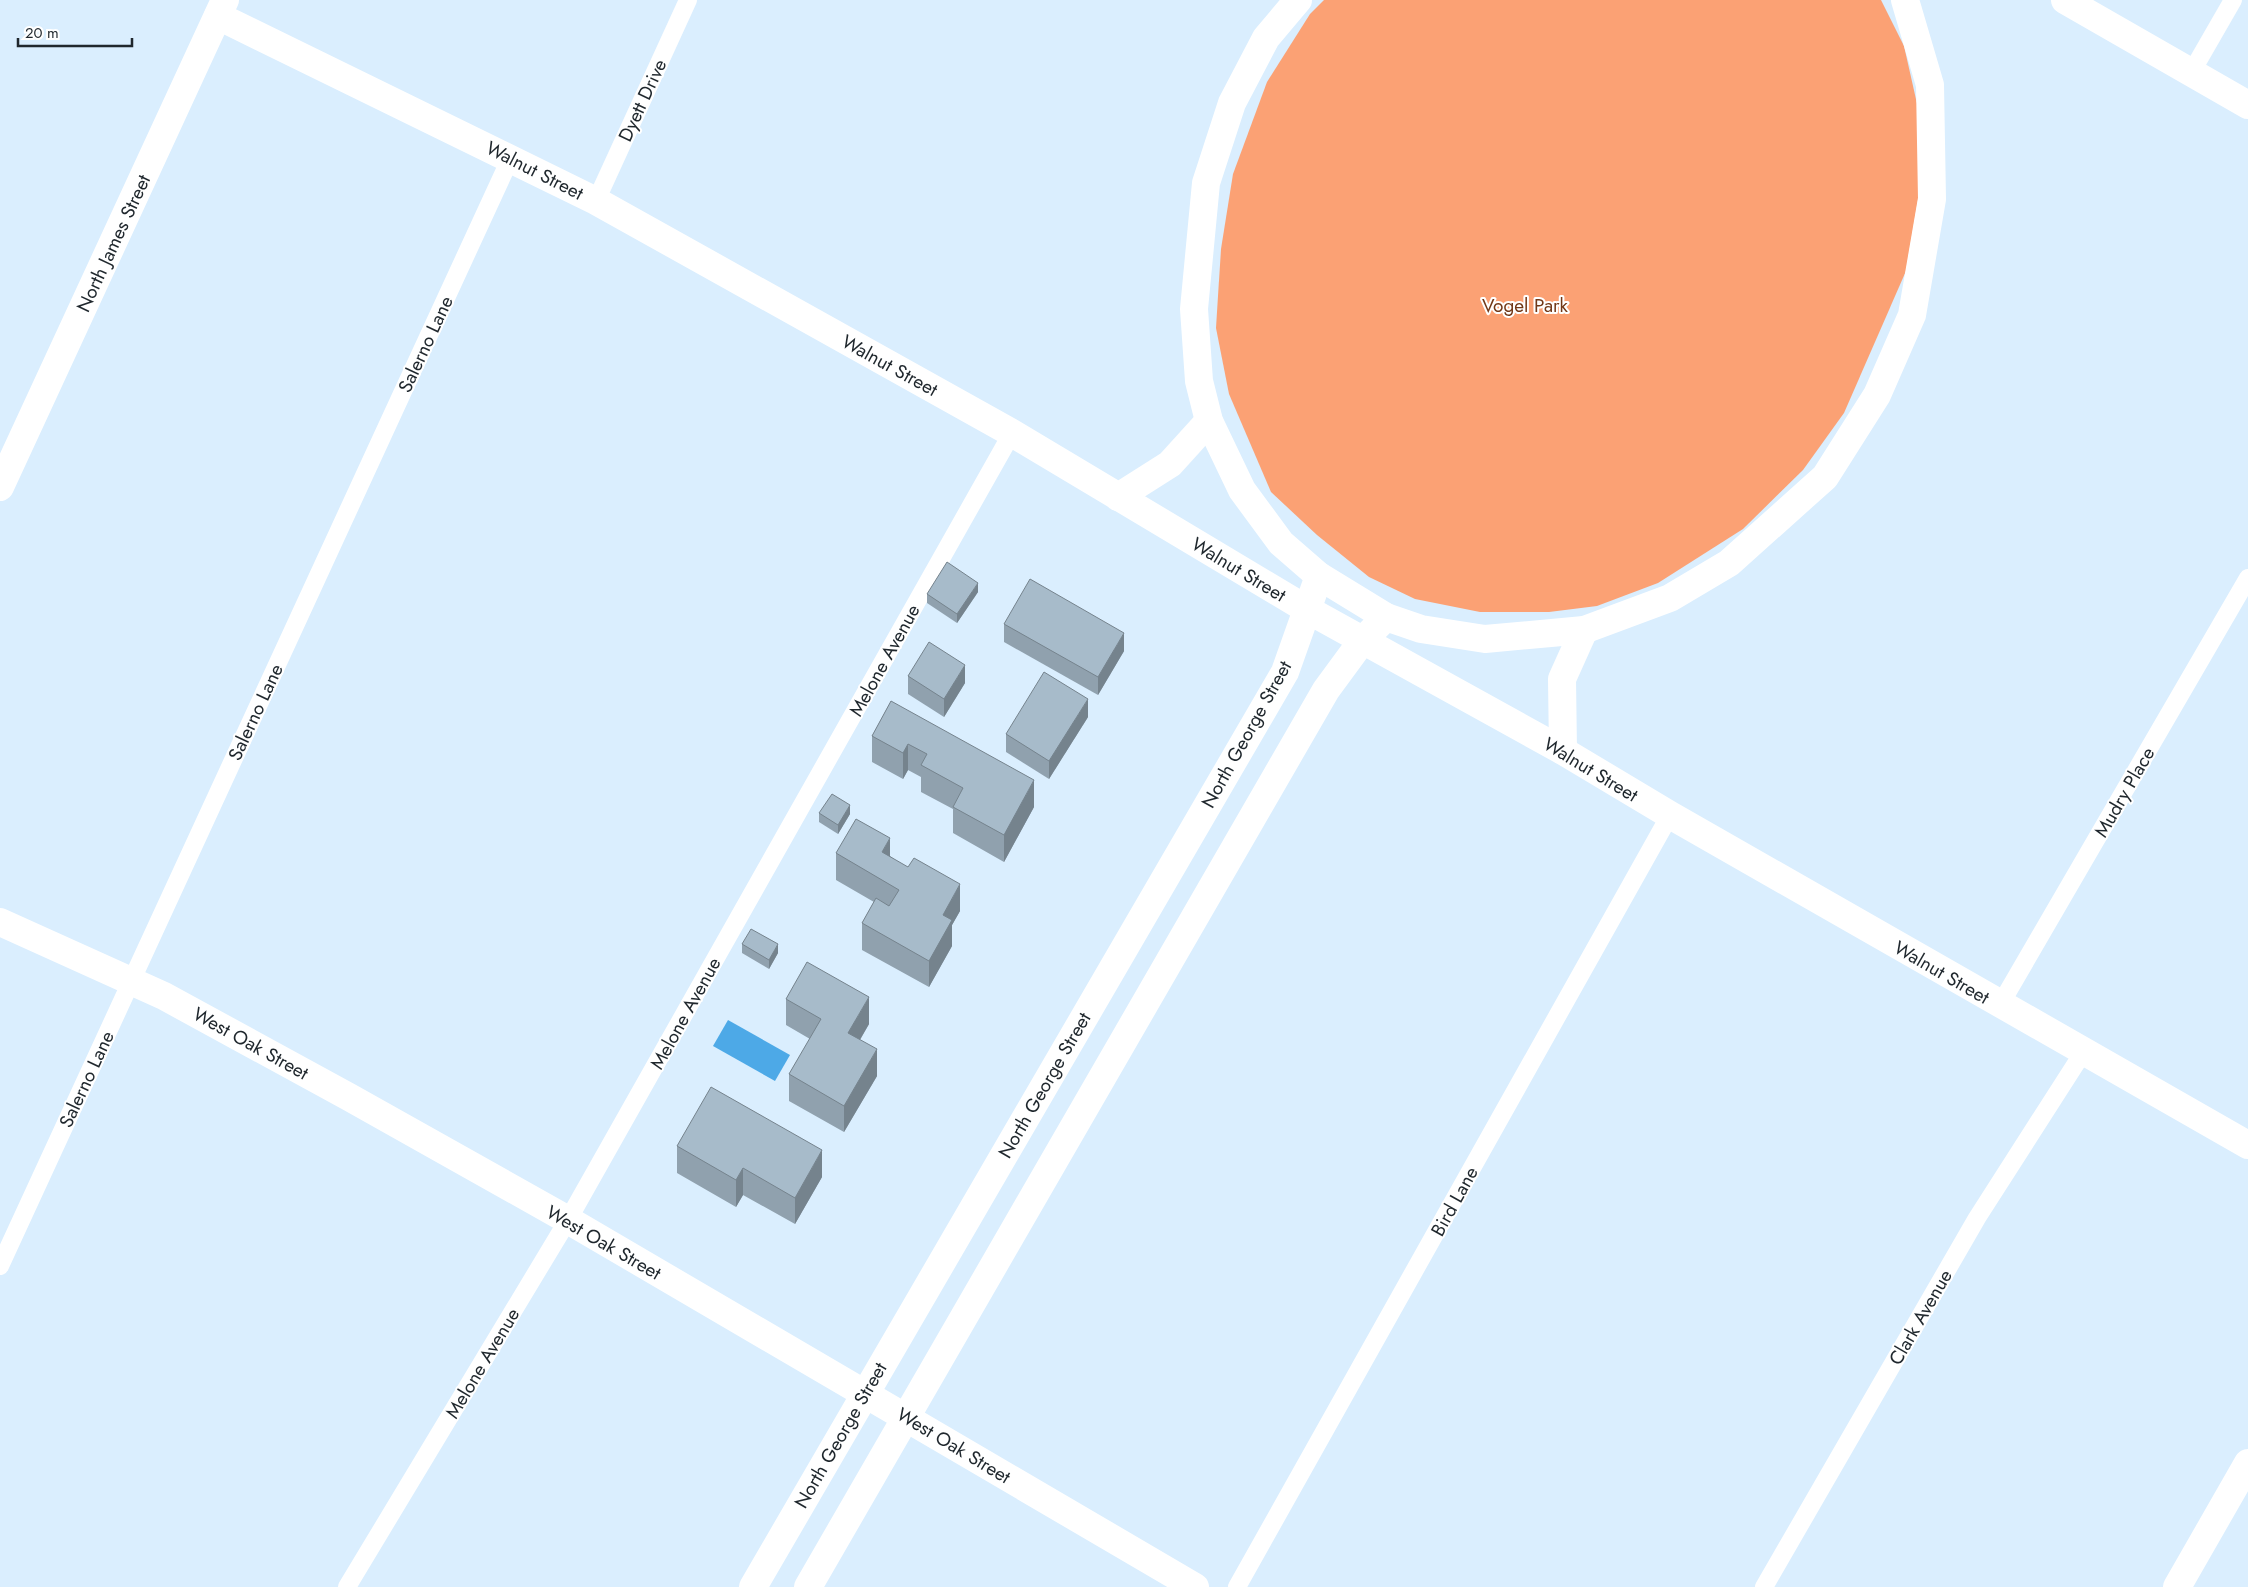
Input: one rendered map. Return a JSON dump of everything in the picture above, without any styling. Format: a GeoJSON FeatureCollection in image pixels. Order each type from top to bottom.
{"type":"FeatureCollection","features":[{"type":"Feature","properties":{"kind":"street"},"geometry":{"type":"LineString","coordinates":[[1298,0],[1266,38],[1232,103],[1206,184],[1194,309],[1199,381],[1209,421],[1248,497],[1281,543],[1318,576],[1386,617],[1421,629],[1485,640],[1584,630],[1670,598],[1729,563],[1825,477],[1877,395],[1912,316],[1932,199],[1930,85],[1905,0]]}},
{"type":"Feature","properties":{"kind":"street"},"geometry":{"type":"LineString","coordinates":[[2065,0],[2248,105]]}},
{"type":"Feature","properties":{"kind":"street","name":"Walnut Street"},"geometry":{"type":"LineString","coordinates":[[222,8],[596,201],[1012,433],[1308,610],[1563,751],[1670,815],[2000,1005],[2248,1145]]}},
{"type":"Feature","properties":{"kind":"street","name":"North James Street"},"geometry":{"type":"LineString","coordinates":[[0,487],[222,8]]}},
{"type":"Feature","properties":{"kind":"street"},"geometry":{"type":"LineString","coordinates":[[1118,497],[1170,464],[1209,421]]}},
{"type":"Feature","properties":{"kind":"street","name":"North George Street"},"geometry":{"type":"LineString","coordinates":[[753,1587],[864,1392],[1284,672],[1308,610],[1318,576]]}},
{"type":"Feature","properties":{"kind":"street"},"geometry":{"type":"LineString","coordinates":[[808,1587],[1326,690],[1362,641],[1386,617]]}},
{"type":"Feature","properties":{"kind":"street"},"geometry":{"type":"LineString","coordinates":[[1563,751],[1562,679],[1584,630]]}},
{"type":"Feature","properties":{"kind":"street","name":"West Oak Street"},"geometry":{"type":"LineString","coordinates":[[0,922],[173,1000],[568,1220],[1195,1587]]}},
{"type":"Feature","properties":{"kind":"street"},"geometry":{"type":"LineString","coordinates":[[2177,1587],[2248,1463]]}},
{"type":"Feature","properties":{"kind":"lane","name":"Dyett Drive"},"geometry":{"type":"LineString","coordinates":[[596,201],[688,0]]}},
{"type":"Feature","properties":{"kind":"lane"},"geometry":{"type":"LineString","coordinates":[[2191,73],[2233,0]]}},
{"type":"Feature","properties":{"kind":"lane","name":"Salerno Lane"},"geometry":{"type":"LineString","coordinates":[[0,1266],[511,157]]}},
{"type":"Feature","properties":{"kind":"lane","name":"Melone Avenue"},"geometry":{"type":"LineString","coordinates":[[347,1587],[568,1220],[1012,433]]}},
{"type":"Feature","properties":{"kind":"lane","name":"Mudry Place"},"geometry":{"type":"LineString","coordinates":[[2000,1005],[2248,578]]}},
{"type":"Feature","properties":{"kind":"lane","name":"Bird Lane"},"geometry":{"type":"LineString","coordinates":[[1237,1587],[1670,815]]}},
{"type":"Feature","properties":{"kind":"lane","name":"Clark Avenue"},"geometry":{"type":"LineString","coordinates":[[1764,1587],[1977,1218],[2084,1051]]}},
{"type":"Feature","properties":{"kind":"green space","name":"Vogel Park"},"geometry":{"type":"Polygon","coordinates":[[[1324,0],[1881,0],[1904,46],[1920,117],[1919,194],[1906,271],[1844,413],[1803,470],[1743,529],[1658,583],[1597,606],[1549,612],[1480,612],[1415,599],[1369,577],[1317,535],[1271,492],[1229,394],[1216,328],[1221,249],[1233,174],[1267,82],[1310,14],[1324,0]]]}},
{"type":"Feature","properties":{"kind":"water"},"geometry":{"type":"Polygon","coordinates":[[[728,1020],[790,1055],[775,1081],[713,1046],[728,1020]]]}},
{"type":"Feature","properties":{"kind":"building"},"geometry":{"type":"Polygon","coordinates":[[[947,562],[978,583],[957,614],[927,594],[947,562]]]}},
{"type":"Feature","properties":{"kind":"building"},"geometry":{"type":"Polygon","coordinates":[[[1030,579],[1124,633],[1098,677],[1004,624],[1030,579]]]}},
{"type":"Feature","properties":{"kind":"building"},"geometry":{"type":"Polygon","coordinates":[[[929,642],[965,665],[944,699],[908,676],[929,642]]]}},
{"type":"Feature","properties":{"kind":"building"},"geometry":{"type":"Polygon","coordinates":[[[1044,672],[1088,699],[1049,761],[1006,734],[1044,672]]]}},
{"type":"Feature","properties":{"kind":"building"},"geometry":{"type":"Polygon","coordinates":[[[891,701],[1034,780],[1004,835],[953,807],[963,788],[921,765],[927,754],[908,744],[903,753],[872,736],[891,701]]]}},
{"type":"Feature","properties":{"kind":"building"},"geometry":{"type":"Polygon","coordinates":[[[832,794],[850,805],[838,825],[819,813],[832,794]]]}},
{"type":"Feature","properties":{"kind":"building"},"geometry":{"type":"Polygon","coordinates":[[[856,819],[890,838],[882,852],[908,867],[914,858],[960,884],[943,915],[952,920],[929,961],[862,923],[876,898],[889,906],[899,890],[836,853],[856,819]]]}},
{"type":"Feature","properties":{"kind":"building"},"geometry":{"type":"Polygon","coordinates":[[[751,929],[778,944],[769,960],[742,944],[751,929]]]}},
{"type":"Feature","properties":{"kind":"building"},"geometry":{"type":"Polygon","coordinates":[[[807,962],[869,997],[848,1033],[877,1049],[844,1106],[789,1074],[821,1019],[786,999],[807,962]]]}},
{"type":"Feature","properties":{"kind":"building"},"geometry":{"type":"Polygon","coordinates":[[[711,1087],[822,1150],[795,1198],[743,1168],[736,1180],[677,1146],[711,1087]]]}}]}
